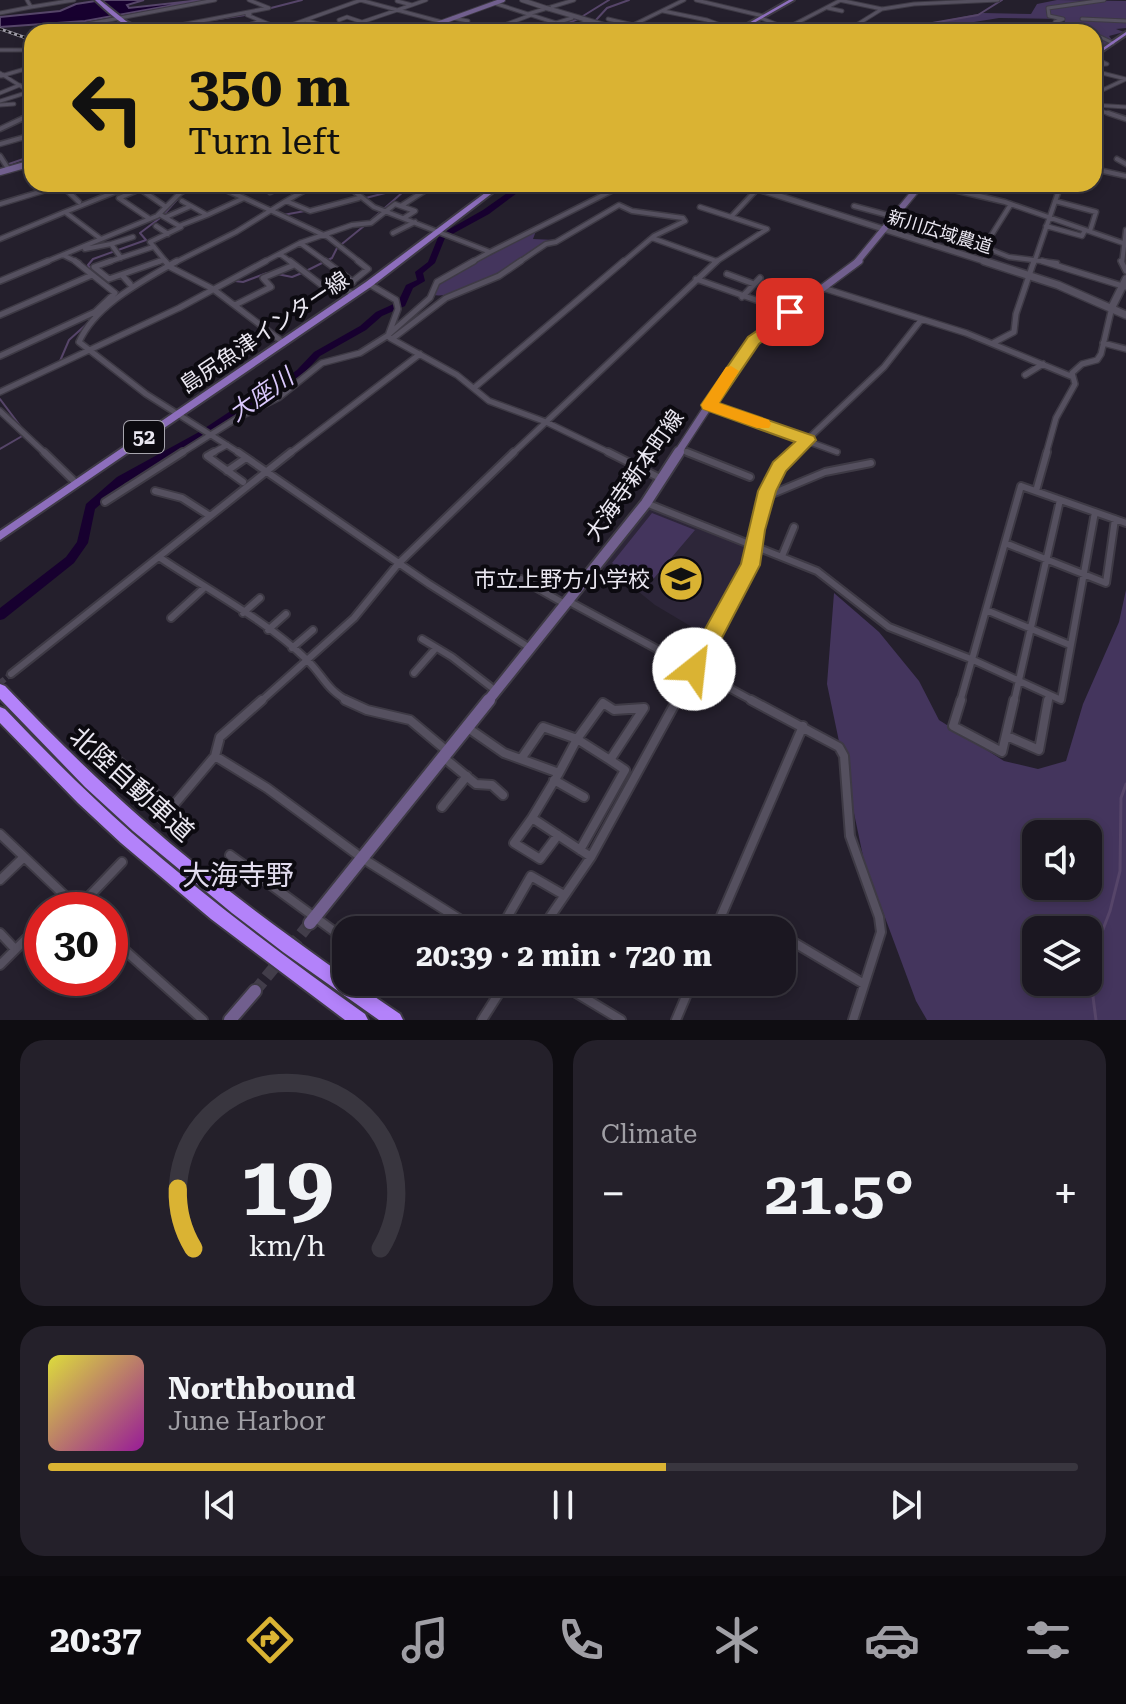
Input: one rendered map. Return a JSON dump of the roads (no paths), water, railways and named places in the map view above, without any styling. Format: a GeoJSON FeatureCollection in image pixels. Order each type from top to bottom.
{"type":"FeatureCollection","features":[{"type":"Feature","properties":{"kind":"highway","name":"北陸自動車道"},"geometry":{"type":"LineString","coordinates":[[0,690],[54,747],[147,832],[285,942],[394,1020]]}},
{"type":"Feature","properties":{"kind":"highway","name":"北陸自動車道"},"geometry":{"type":"LineString","coordinates":[[0,713],[85,799],[189,891],[359,1020]]}},
{"type":"Feature","properties":{"kind":"main road"},"geometry":{"type":"LineString","coordinates":[[97,0],[129,24]]}},
{"type":"Feature","properties":{"kind":"main road"},"geometry":{"type":"LineString","coordinates":[[437,24],[503,0]]}},
{"type":"Feature","properties":{"kind":"main road"},"geometry":{"type":"LineString","coordinates":[[749,24],[792,0]]}},
{"type":"Feature","properties":{"kind":"main road"},"geometry":{"type":"LineString","coordinates":[[1102,51],[1126,33]]}},
{"type":"Feature","properties":{"kind":"main road"},"geometry":{"type":"LineString","coordinates":[[0,172],[24,165]]}},
{"type":"Feature","properties":{"kind":"main road","name":"島尻魚津インター線"},"geometry":{"type":"LineString","coordinates":[[2,535],[355,294],[490,192]]}},
{"type":"Feature","properties":{"kind":"main road","name":"大海寺新本町線"},"geometry":{"type":"LineString","coordinates":[[312,921],[646,503],[754,341],[863,258],[915,192]]}},
{"type":"Feature","properties":{"kind":"main road"},"geometry":{"type":"LineString","coordinates":[[230,1020],[255,991]]}},
{"type":"Feature","properties":{"kind":"street"},"geometry":{"type":"LineString","coordinates":[[27,0],[31,7]]}},
{"type":"Feature","properties":{"kind":"street"},"geometry":{"type":"LineString","coordinates":[[0,13],[74,0]]}},
{"type":"Feature","properties":{"kind":"street"},"geometry":{"type":"LineString","coordinates":[[88,24],[215,0]]}},
{"type":"Feature","properties":{"kind":"street"},"geometry":{"type":"LineString","coordinates":[[249,0],[269,8]]}},
{"type":"Feature","properties":{"kind":"street"},"geometry":{"type":"LineString","coordinates":[[294,24],[361,0],[442,22]]}},
{"type":"Feature","properties":{"kind":"street"},"geometry":{"type":"LineString","coordinates":[[356,24],[426,0]]}},
{"type":"Feature","properties":{"kind":"street"},"geometry":{"type":"LineString","coordinates":[[522,0],[599,24]]}},
{"type":"Feature","properties":{"kind":"street"},"geometry":{"type":"LineString","coordinates":[[549,0],[562,4]]}},
{"type":"Feature","properties":{"kind":"street"},"geometry":{"type":"LineString","coordinates":[[506,24],[574,0]]}},
{"type":"Feature","properties":{"kind":"street"},"geometry":{"type":"LineString","coordinates":[[635,24],[684,0]]}},
{"type":"Feature","properties":{"kind":"street"},"geometry":{"type":"LineString","coordinates":[[696,0],[778,24]]}},
{"type":"Feature","properties":{"kind":"street"},"geometry":{"type":"LineString","coordinates":[[795,24],[840,0],[882,9]]}},
{"type":"Feature","properties":{"kind":"street"},"geometry":{"type":"LineString","coordinates":[[928,0],[944,0]]}},
{"type":"Feature","properties":{"kind":"street"},"geometry":{"type":"LineString","coordinates":[[858,24],[882,9],[915,2],[998,0]]}},
{"type":"Feature","properties":{"kind":"street"},"geometry":{"type":"LineString","coordinates":[[1054,24],[1063,19],[1049,16],[1048,8],[1104,0]]}},
{"type":"Feature","properties":{"kind":"street"},"geometry":{"type":"LineString","coordinates":[[397,1],[412,5]]}},
{"type":"Feature","properties":{"kind":"street"},"geometry":{"type":"LineString","coordinates":[[494,3],[556,23],[577,18]]}},
{"type":"Feature","properties":{"kind":"street"},"geometry":{"type":"LineString","coordinates":[[268,24],[247,15],[269,8]]}},
{"type":"Feature","properties":{"kind":"street"},"geometry":{"type":"LineString","coordinates":[[186,24],[269,8]]}},
{"type":"Feature","properties":{"kind":"street"},"geometry":{"type":"LineString","coordinates":[[828,8],[842,11]]}},
{"type":"Feature","properties":{"kind":"street"},"geometry":{"type":"LineString","coordinates":[[663,11],[716,24]]}},
{"type":"Feature","properties":{"kind":"street"},"geometry":{"type":"LineString","coordinates":[[1085,13],[1089,19]]}},
{"type":"Feature","properties":{"kind":"street"},"geometry":{"type":"LineString","coordinates":[[400,17],[410,15]]}},
{"type":"Feature","properties":{"kind":"street"},"geometry":{"type":"LineString","coordinates":[[1116,20],[1124,15]]}},
{"type":"Feature","properties":{"kind":"street"},"geometry":{"type":"LineString","coordinates":[[339,20],[347,17],[362,22]]}},
{"type":"Feature","properties":{"kind":"street"},"geometry":{"type":"LineString","coordinates":[[453,18],[468,21]]}},
{"type":"Feature","properties":{"kind":"street"},"geometry":{"type":"LineString","coordinates":[[608,19],[629,24]]}},
{"type":"Feature","properties":{"kind":"street"},"geometry":{"type":"LineString","coordinates":[[1082,19],[1126,21]]}},
{"type":"Feature","properties":{"kind":"street"},"geometry":{"type":"LineString","coordinates":[[305,20],[316,24]]}},
{"type":"Feature","properties":{"kind":"street"},"geometry":{"type":"LineString","coordinates":[[251,24],[261,21]]}},
{"type":"Feature","properties":{"kind":"street"},"geometry":{"type":"LineString","coordinates":[[580,24],[588,21]]}},
{"type":"Feature","properties":{"kind":"street"},"geometry":{"type":"LineString","coordinates":[[1102,38],[1113,43]]}},
{"type":"Feature","properties":{"kind":"street"},"geometry":{"type":"LineString","coordinates":[[0,50],[24,50]]}},
{"type":"Feature","properties":{"kind":"street"},"geometry":{"type":"LineString","coordinates":[[1,75],[24,69]]}},
{"type":"Feature","properties":{"kind":"street"},"geometry":{"type":"LineString","coordinates":[[1102,71],[1126,79],[1102,90]]}},
{"type":"Feature","properties":{"kind":"street"},"geometry":{"type":"LineString","coordinates":[[1,75],[24,87]]}},
{"type":"Feature","properties":{"kind":"street"},"geometry":{"type":"LineString","coordinates":[[0,93],[20,85]]}},
{"type":"Feature","properties":{"kind":"street"},"geometry":{"type":"LineString","coordinates":[[0,103],[24,94]]}},
{"type":"Feature","properties":{"kind":"street"},"geometry":{"type":"LineString","coordinates":[[0,103],[14,104]]}},
{"type":"Feature","properties":{"kind":"street"},"geometry":{"type":"LineString","coordinates":[[1102,107],[1126,107]]}},
{"type":"Feature","properties":{"kind":"street"},"geometry":{"type":"LineString","coordinates":[[1102,110],[1126,119]]}},
{"type":"Feature","properties":{"kind":"street"},"geometry":{"type":"LineString","coordinates":[[0,129],[24,117]]}},
{"type":"Feature","properties":{"kind":"street"},"geometry":{"type":"LineString","coordinates":[[0,144],[24,137]]}},
{"type":"Feature","properties":{"kind":"street"},"geometry":{"type":"LineString","coordinates":[[0,156],[9,170]]}},
{"type":"Feature","properties":{"kind":"street"},"geometry":{"type":"LineString","coordinates":[[1117,159],[1126,164]]}},
{"type":"Feature","properties":{"kind":"street"},"geometry":{"type":"LineString","coordinates":[[1102,171],[1126,176]]}},
{"type":"Feature","properties":{"kind":"street"},"geometry":{"type":"LineString","coordinates":[[0,204],[39,192]]}},
{"type":"Feature","properties":{"kind":"street"},"geometry":{"type":"LineString","coordinates":[[68,192],[79,202]]}},
{"type":"Feature","properties":{"kind":"street"},"geometry":{"type":"LineString","coordinates":[[0,239],[115,192]]}},
{"type":"Feature","properties":{"kind":"street"},"geometry":{"type":"LineString","coordinates":[[133,192],[119,198],[150,219]]}},
{"type":"Feature","properties":{"kind":"street"},"geometry":{"type":"LineString","coordinates":[[144,192],[166,207]]}},
{"type":"Feature","properties":{"kind":"street"},"geometry":{"type":"LineString","coordinates":[[0,281],[150,219],[182,192]]}},
{"type":"Feature","properties":{"kind":"street"},"geometry":{"type":"LineString","coordinates":[[230,192],[324,235],[368,269]]}},
{"type":"Feature","properties":{"kind":"street"},"geometry":{"type":"LineString","coordinates":[[302,192],[111,304],[79,338],[88,350],[177,415],[267,471],[475,616],[530,648]]}},
{"type":"Feature","properties":{"kind":"street"},"geometry":{"type":"LineString","coordinates":[[353,192],[386,211],[490,252]]}},
{"type":"Feature","properties":{"kind":"street"},"geometry":{"type":"LineString","coordinates":[[401,206],[423,192]]}},
{"type":"Feature","properties":{"kind":"street"},"geometry":{"type":"LineString","coordinates":[[390,338],[430,298],[437,282],[610,192]]}},
{"type":"Feature","properties":{"kind":"street"},"geometry":{"type":"LineString","coordinates":[[731,217],[755,192]]}},
{"type":"Feature","properties":{"kind":"street","name":"新川広域農道"},"geometry":{"type":"LineString","coordinates":[[778,192],[890,223],[1030,275],[1126,315]]}},
{"type":"Feature","properties":{"kind":"street"},"geometry":{"type":"LineString","coordinates":[[961,192],[1011,204],[1125,244]]}},
{"type":"Feature","properties":{"kind":"street"},"geometry":{"type":"LineString","coordinates":[[993,343],[1014,332],[1013,326],[1058,192]]}},
{"type":"Feature","properties":{"kind":"street"},"geometry":{"type":"LineString","coordinates":[[244,198],[150,242],[170,267],[213,289],[284,343]]}},
{"type":"Feature","properties":{"kind":"street"},"geometry":{"type":"LineString","coordinates":[[286,201],[307,211],[359,198]]}},
{"type":"Feature","properties":{"kind":"street"},"geometry":{"type":"LineString","coordinates":[[182,201],[207,215]]}},
{"type":"Feature","properties":{"kind":"street"},"geometry":{"type":"LineString","coordinates":[[1046,226],[1082,236],[1088,231],[1096,212],[1055,201]]}},
{"type":"Feature","properties":{"kind":"street"},"geometry":{"type":"LineString","coordinates":[[333,204],[341,212]]}},
{"type":"Feature","properties":{"kind":"street"},"geometry":{"type":"LineString","coordinates":[[0,392],[213,289],[300,243],[352,225],[371,223],[395,204],[415,211],[404,218]]}},
{"type":"Feature","properties":{"kind":"street"},"geometry":{"type":"LineString","coordinates":[[1011,204],[984,247],[1009,257],[1056,263],[1125,284],[1112,307],[1097,360],[1082,364],[1072,373],[1075,384],[1056,418],[1036,491]]}},
{"type":"Feature","properties":{"kind":"street"},"geometry":{"type":"LineString","coordinates":[[105,502],[239,417],[278,398],[322,363],[360,353],[390,338],[446,298],[499,276],[546,244],[556,242],[619,205],[632,211],[677,216],[685,221],[652,238],[474,388]]}},
{"type":"Feature","properties":{"kind":"street"},"geometry":{"type":"LineString","coordinates":[[166,217],[191,206]]}},
{"type":"Feature","properties":{"kind":"street"},"geometry":{"type":"LineString","coordinates":[[854,206],[890,223],[932,234]]}},
{"type":"Feature","properties":{"kind":"street"},"geometry":{"type":"LineString","coordinates":[[162,819],[215,756],[220,737],[354,618],[398,564],[696,279],[716,261],[767,229],[700,207]]}},
{"type":"Feature","properties":{"kind":"street"},"geometry":{"type":"LineString","coordinates":[[65,212],[101,239]]}},
{"type":"Feature","properties":{"kind":"street"},"geometry":{"type":"LineString","coordinates":[[159,214],[179,226]]}},
{"type":"Feature","properties":{"kind":"street"},"geometry":{"type":"LineString","coordinates":[[393,233],[415,222]]}},
{"type":"Feature","properties":{"kind":"street"},"geometry":{"type":"LineString","coordinates":[[156,226],[168,234]]}},
{"type":"Feature","properties":{"kind":"street"},"geometry":{"type":"LineString","coordinates":[[1126,230],[1120,260],[1126,271]]}},
{"type":"Feature","properties":{"kind":"street"},"geometry":{"type":"LineString","coordinates":[[78,249],[114,248],[133,237]]}},
{"type":"Feature","properties":{"kind":"street"},"geometry":{"type":"LineString","coordinates":[[652,238],[716,261]]}},
{"type":"Feature","properties":{"kind":"street"},"geometry":{"type":"LineString","coordinates":[[300,243],[353,282]]}},
{"type":"Feature","properties":{"kind":"street"},"geometry":{"type":"LineString","coordinates":[[153,247],[94,267],[106,279],[164,260]]}},
{"type":"Feature","properties":{"kind":"street"},"geometry":{"type":"LineString","coordinates":[[114,248],[121,258]]}},
{"type":"Feature","properties":{"kind":"street"},"geometry":{"type":"LineString","coordinates":[[280,254],[328,290],[343,289],[355,294]]}},
{"type":"Feature","properties":{"kind":"street"},"geometry":{"type":"LineString","coordinates":[[0,356],[95,312],[115,293],[92,275],[84,264],[63,255]]}},
{"type":"Feature","properties":{"kind":"street"},"geometry":{"type":"LineString","coordinates":[[235,305],[271,287],[263,278],[294,265]]}},
{"type":"Feature","properties":{"kind":"street"},"geometry":{"type":"LineString","coordinates":[[343,289],[368,269],[374,267],[386,272]]}},
{"type":"Feature","properties":{"kind":"street"},"geometry":{"type":"LineString","coordinates":[[727,274],[754,284]]}},
{"type":"Feature","properties":{"kind":"street"},"geometry":{"type":"LineString","coordinates":[[0,315],[92,275]]}},
{"type":"Feature","properties":{"kind":"street"},"geometry":{"type":"LineString","coordinates":[[122,275],[130,284]]}},
{"type":"Feature","properties":{"kind":"street"},"geometry":{"type":"LineString","coordinates":[[742,297],[760,278]]}},
{"type":"Feature","properties":{"kind":"street"},"geometry":{"type":"LineString","coordinates":[[696,279],[790,312]]}},
{"type":"Feature","properties":{"kind":"street"},"geometry":{"type":"LineString","coordinates":[[369,284],[396,300],[398,309],[390,338]]}},
{"type":"Feature","properties":{"kind":"street"},"geometry":{"type":"LineString","coordinates":[[823,288],[993,343],[1073,377]]}},
{"type":"Feature","properties":{"kind":"street"},"geometry":{"type":"LineString","coordinates":[[550,916],[591,857],[745,576],[765,497],[779,467],[884,366],[921,320]]}},
{"type":"Feature","properties":{"kind":"street"},"geometry":{"type":"LineString","coordinates":[[390,338],[474,388],[489,401],[546,422],[662,479]]}},
{"type":"Feature","properties":{"kind":"street"},"geometry":{"type":"LineString","coordinates":[[1103,343],[1126,349]]}},
{"type":"Feature","properties":{"kind":"street"},"geometry":{"type":"LineString","coordinates":[[11,674],[420,354]]}},
{"type":"Feature","properties":{"kind":"street"},"geometry":{"type":"LineString","coordinates":[[1025,375],[1043,364]]}},
{"type":"Feature","properties":{"kind":"street"},"geometry":{"type":"LineString","coordinates":[[709,405],[837,452]]}},
{"type":"Feature","properties":{"kind":"street"},"geometry":{"type":"LineString","coordinates":[[0,411],[76,483]]}},
{"type":"Feature","properties":{"kind":"street"},"geometry":{"type":"LineString","coordinates":[[227,445],[207,456],[243,482]]}},
{"type":"Feature","properties":{"kind":"street"},"geometry":{"type":"LineString","coordinates":[[681,450],[750,477]]}},
{"type":"Feature","properties":{"kind":"street"},"geometry":{"type":"LineString","coordinates":[[227,471],[246,458]]}},
{"type":"Feature","properties":{"kind":"street"},"geometry":{"type":"LineString","coordinates":[[765,497],[825,472],[871,463]]}},
{"type":"Feature","properties":{"kind":"street"},"geometry":{"type":"LineString","coordinates":[[1060,500],[1002,752],[953,726],[1021,486],[1126,523]]}},
{"type":"Feature","properties":{"kind":"street"},"geometry":{"type":"LineString","coordinates":[[155,491],[182,498],[210,516]]}},
{"type":"Feature","properties":{"kind":"street"},"geometry":{"type":"LineString","coordinates":[[646,503],[782,556],[832,581],[861,608],[889,627],[971,659],[1061,700],[1095,512]]}},
{"type":"Feature","properties":{"kind":"street"},"geometry":{"type":"LineString","coordinates":[[1005,543],[1106,583],[1115,519]]}},
{"type":"Feature","properties":{"kind":"street"},"geometry":{"type":"LineString","coordinates":[[782,556],[794,527]]}},
{"type":"Feature","properties":{"kind":"street"},"geometry":{"type":"LineString","coordinates":[[159,557],[292,648],[307,660],[332,693],[367,710],[410,720],[476,784],[492,785],[503,795]]}},
{"type":"Feature","properties":{"kind":"street"},"geometry":{"type":"LineString","coordinates":[[521,579],[828,738],[844,756],[850,836],[879,917],[881,932],[853,1020]]}},
{"type":"Feature","properties":{"kind":"street"},"geometry":{"type":"LineString","coordinates":[[171,618],[204,588]]}},
{"type":"Feature","properties":{"kind":"street"},"geometry":{"type":"LineString","coordinates":[[243,613],[260,598]]}},
{"type":"Feature","properties":{"kind":"street"},"geometry":{"type":"LineString","coordinates":[[986,610],[1070,645]]}},
{"type":"Feature","properties":{"kind":"street"},"geometry":{"type":"LineString","coordinates":[[268,630],[286,614]]}},
{"type":"Feature","properties":{"kind":"street"},"geometry":{"type":"LineString","coordinates":[[292,648],[313,630]]}},
{"type":"Feature","properties":{"kind":"street"},"geometry":{"type":"LineString","coordinates":[[422,639],[496,691]]}},
{"type":"Feature","properties":{"kind":"street"},"geometry":{"type":"LineString","coordinates":[[414,673],[436,648]]}},
{"type":"Feature","properties":{"kind":"street"},"geometry":{"type":"LineString","coordinates":[[1007,736],[1039,750],[1049,696]]}},
{"type":"Feature","properties":{"kind":"street"},"geometry":{"type":"LineString","coordinates":[[558,835],[540,859],[514,843],[532,818],[577,739],[603,703],[614,710],[644,708],[610,760]]}},
{"type":"Feature","properties":{"kind":"street"},"geometry":{"type":"LineString","coordinates":[[721,916],[803,726]]}},
{"type":"Feature","properties":{"kind":"street"},"geometry":{"type":"LineString","coordinates":[[466,727],[504,753],[556,777],[584,797]]}},
{"type":"Feature","properties":{"kind":"street"},"geometry":{"type":"LineString","coordinates":[[521,759],[543,727],[577,739],[625,770],[580,850]]}},
{"type":"Feature","properties":{"kind":"street"},"geometry":{"type":"LineString","coordinates":[[102,747],[172,808]]}},
{"type":"Feature","properties":{"kind":"street"},"geometry":{"type":"LineString","coordinates":[[215,756],[267,788],[362,858],[455,916]]}},
{"type":"Feature","properties":{"kind":"street"},"geometry":{"type":"LineString","coordinates":[[442,807],[467,776]]}},
{"type":"Feature","properties":{"kind":"street"},"geometry":{"type":"LineString","coordinates":[[532,818],[591,857]]}},
{"type":"Feature","properties":{"kind":"street"},"geometry":{"type":"LineString","coordinates":[[0,834],[61,892]]}},
{"type":"Feature","properties":{"kind":"street"},"geometry":{"type":"LineString","coordinates":[[230,855],[312,921],[332,932]]}},
{"type":"Feature","properties":{"kind":"street"},"geometry":{"type":"LineString","coordinates":[[0,880],[24,857]]}},
{"type":"Feature","properties":{"kind":"street"},"geometry":{"type":"LineString","coordinates":[[95,892],[122,862]]}},
{"type":"Feature","properties":{"kind":"street"},"geometry":{"type":"LineString","coordinates":[[508,916],[531,876],[564,895]]}},
{"type":"Feature","properties":{"kind":"street"},"geometry":{"type":"LineString","coordinates":[[0,933],[15,949]]}},
{"type":"Feature","properties":{"kind":"street"},"geometry":{"type":"LineString","coordinates":[[0,965],[24,940]]}},
{"type":"Feature","properties":{"kind":"street"},"geometry":{"type":"LineString","coordinates":[[796,944],[864,984]]}},
{"type":"Feature","properties":{"kind":"street"},"geometry":{"type":"LineString","coordinates":[[128,953],[203,1020]]}},
{"type":"Feature","properties":{"kind":"street"},"geometry":{"type":"LineString","coordinates":[[482,1020],[497,996]]}},
{"type":"Feature","properties":{"kind":"street"},"geometry":{"type":"LineString","coordinates":[[581,996],[621,1020]]}},
{"type":"Feature","properties":{"kind":"street"},"geometry":{"type":"LineString","coordinates":[[676,1020],[686,996]]}},
{"type":"Feature","properties":{"kind":"waterway"},"geometry":{"type":"LineString","coordinates":[[271,8],[302,0]]}},
{"type":"Feature","properties":{"kind":"waterway"},"geometry":{"type":"LineString","coordinates":[[583,16],[609,0]]}},
{"type":"Feature","properties":{"kind":"waterway"},"geometry":{"type":"LineString","coordinates":[[596,20],[607,8],[629,0]]}},
{"type":"Feature","properties":{"kind":"waterway"},"geometry":{"type":"LineString","coordinates":[[927,24],[978,15],[1002,0]]}},
{"type":"Feature","properties":{"kind":"waterway"},"geometry":{"type":"LineString","coordinates":[[212,20],[245,15]]}},
{"type":"Feature","properties":{"kind":"waterway"},"geometry":{"type":"LineString","coordinates":[[566,24],[578,19]]}},
{"type":"Feature","properties":{"kind":"waterway"},"geometry":{"type":"LineString","coordinates":[[9,164],[24,159]]}},
{"type":"Feature","properties":{"kind":"waterway"},"geometry":{"type":"LineString","coordinates":[[334,206],[389,192]]}},
{"type":"Feature","properties":{"kind":"waterway"},"geometry":{"type":"LineString","coordinates":[[369,222],[403,192]]}},
{"type":"Feature","properties":{"kind":"waterway","name":"大座川"},"geometry":{"type":"LineString","coordinates":[[0,615],[70,560],[82,543],[90,507],[121,480],[203,435],[238,410],[262,399],[300,372],[317,354],[363,328],[379,314],[402,304],[409,287],[421,281],[419,272],[431,263],[442,237],[514,192]]}},
{"type":"Feature","properties":{"kind":"waterway"},"geometry":{"type":"LineString","coordinates":[[164,214],[183,193]]}},
{"type":"Feature","properties":{"kind":"waterway"},"geometry":{"type":"LineString","coordinates":[[283,215],[305,211]]}},
{"type":"Feature","properties":{"kind":"waterway"},"geometry":{"type":"LineString","coordinates":[[93,273],[88,265],[93,259],[146,240],[140,233],[160,218]]}},
{"type":"Feature","properties":{"kind":"waterway"},"geometry":{"type":"LineString","coordinates":[[308,270],[332,258],[337,248],[364,226]]}},
{"type":"Feature","properties":{"kind":"waterway"},"geometry":{"type":"LineString","coordinates":[[178,259],[204,246]]}},
{"type":"Feature","properties":{"kind":"waterway"},"geometry":{"type":"LineString","coordinates":[[235,281],[243,282],[267,273]]}},
{"type":"Feature","properties":{"kind":"waterway"},"geometry":{"type":"LineString","coordinates":[[277,274],[292,277],[302,273]]}},
{"type":"Feature","properties":{"kind":"waterway"},"geometry":{"type":"LineString","coordinates":[[101,279],[119,293]]}},
{"type":"Feature","properties":{"kind":"waterway"},"geometry":{"type":"LineString","coordinates":[[60,361],[69,340],[89,322]]}},
{"type":"Feature","properties":{"kind":"waterway"},"geometry":{"type":"LineString","coordinates":[[0,399],[21,427]]}},
{"type":"Feature","properties":{"kind":"waterway"},"geometry":{"type":"LineString","coordinates":[[0,449],[24,435]]}},
{"type":"Feature","properties":{"kind":"waterway"},"geometry":{"type":"LineString","coordinates":[[1096,1020],[1089,966],[1110,911],[1120,871],[1121,798],[1126,784]]}},
{"type":"Feature","properties":{"kind":"tunnel"},"geometry":{"type":"LineString","coordinates":[[0,683],[11,674]]}},
{"type":"Feature","properties":{"kind":"tunnel"},"geometry":{"type":"LineString","coordinates":[[290,948],[310,923]]}},
{"type":"Feature","properties":{"kind":"tunnel"},"geometry":{"type":"LineString","coordinates":[[255,991],[281,959]]}},
{"type":"Feature","properties":{"kind":"railway"},"geometry":{"type":"LineString","coordinates":[[0,29],[24,37]]}},
{"type":"Feature","properties":{"kind":"place","name":"市立上野方小学校"},"geometry":{"type":"Point","coordinates":[681,579]}},
{"type":"Feature","properties":{"kind":"district","name":"大海寺野"},"geometry":{"type":"Point","coordinates":[238,875]}}]}
